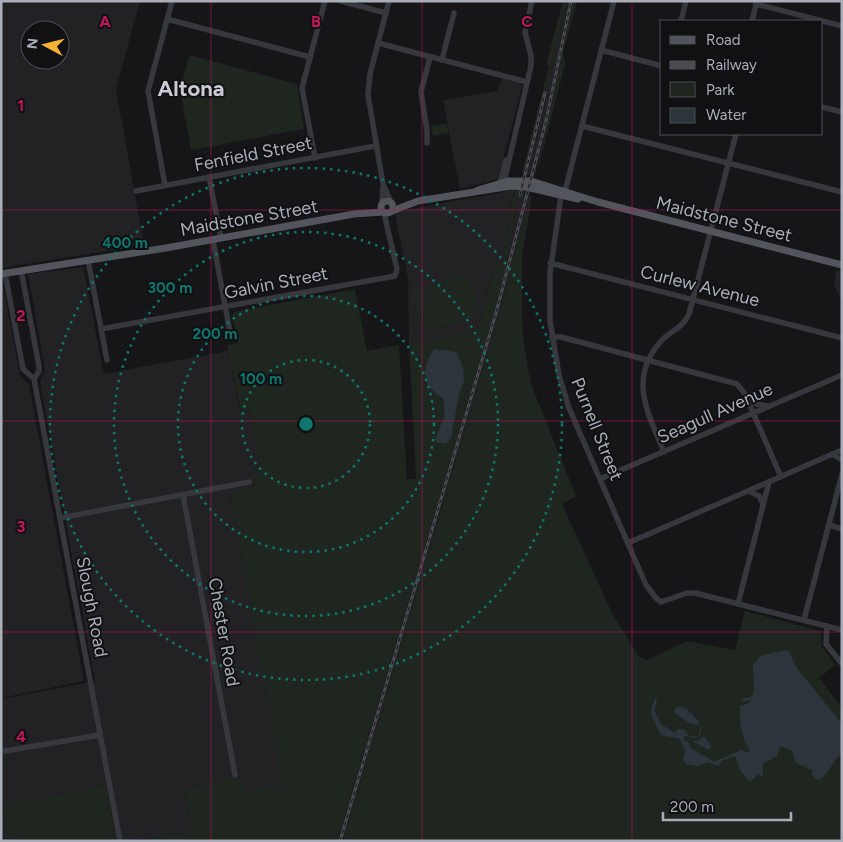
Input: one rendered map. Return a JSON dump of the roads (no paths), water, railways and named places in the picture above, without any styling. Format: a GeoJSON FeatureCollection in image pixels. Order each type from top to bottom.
{"type":"FeatureCollection","features":[{"type":"Feature","properties":{"kind":"main road","name":"Maidstone Street"},"geometry":{"type":"LineString","coordinates":[[3,273],[217,239],[502,184],[531,181],[563,193],[842,264]]}},
{"type":"Feature","properties":{"kind":"street"},"geometry":{"type":"LineString","coordinates":[[166,185],[148,91],[172,1]]}},
{"type":"Feature","properties":{"kind":"street"},"geometry":{"type":"LineString","coordinates":[[315,158],[302,88],[325,1]]}},
{"type":"Feature","properties":{"kind":"street"},"geometry":{"type":"LineString","coordinates":[[342,1],[386,13]]}},
{"type":"Feature","properties":{"kind":"street"},"geometry":{"type":"LineString","coordinates":[[387,207],[368,108],[368,89],[389,1]]}},
{"type":"Feature","properties":{"kind":"street"},"geometry":{"type":"LineString","coordinates":[[502,184],[503,166],[509,153],[527,82],[531,56],[525,30],[532,1]]}},
{"type":"Feature","properties":{"kind":"street","name":"Purnell Street"},"geometry":{"type":"LineString","coordinates":[[614,1],[563,193],[550,263],[550,321],[560,384],[646,585],[656,598],[661,602],[690,592],[738,604]]}},
{"type":"Feature","properties":{"kind":"street"},"geometry":{"type":"LineString","coordinates":[[681,20],[686,1]]}},
{"type":"Feature","properties":{"kind":"street"},"geometry":{"type":"LineString","coordinates":[[752,20],[756,3],[820,20]]}},
{"type":"Feature","properties":{"kind":"street"},"geometry":{"type":"LineString","coordinates":[[442,60],[454,13]]}},
{"type":"Feature","properties":{"kind":"street"},"geometry":{"type":"LineString","coordinates":[[167,19],[310,57]]}},
{"type":"Feature","properties":{"kind":"street"},"geometry":{"type":"LineString","coordinates":[[823,21],[842,26]]}},
{"type":"Feature","properties":{"kind":"street"},"geometry":{"type":"LineString","coordinates":[[378,44],[527,82]]}},
{"type":"Feature","properties":{"kind":"street"},"geometry":{"type":"LineString","coordinates":[[601,50],[660,65]]}},
{"type":"Feature","properties":{"kind":"street"},"geometry":{"type":"LineString","coordinates":[[427,143],[421,92],[430,57]]}},
{"type":"Feature","properties":{"kind":"street"},"geometry":{"type":"LineString","coordinates":[[823,107],[842,112]]}},
{"type":"Feature","properties":{"kind":"street"},"geometry":{"type":"LineString","coordinates":[[582,126],[842,192]]}},
{"type":"Feature","properties":{"kind":"street"},"geometry":{"type":"LineString","coordinates":[[664,452],[643,398],[643,378],[649,360],[656,348],[686,321],[736,135]]}},
{"type":"Feature","properties":{"kind":"street","name":"Fenfield Street"},"geometry":{"type":"LineString","coordinates":[[136,191],[375,146]]}},
{"type":"Feature","properties":{"kind":"street"},"geometry":{"type":"LineString","coordinates":[[209,177],[226,308],[232,338]]}},
{"type":"Feature","properties":{"kind":"street","name":"Galvin Street"},"geometry":{"type":"LineString","coordinates":[[101,329],[226,308],[396,275],[388,226],[387,207]]}},
{"type":"Feature","properties":{"kind":"street"},"geometry":{"type":"LineString","coordinates":[[88,260],[107,360]]}},
{"type":"Feature","properties":{"kind":"street","name":"Curlew Avenue"},"geometry":{"type":"LineString","coordinates":[[550,263],[842,338]]}},
{"type":"Feature","properties":{"kind":"street","name":"Slough Road"},"geometry":{"type":"LineString","coordinates":[[21,270],[39,366],[39,371],[34,379]]}},
{"type":"Feature","properties":{"kind":"street","name":"Slough Road"},"geometry":{"type":"LineString","coordinates":[[3,273],[23,369],[34,379],[120,841]]}},
{"type":"Feature","properties":{"kind":"street"},"geometry":{"type":"LineString","coordinates":[[552,337],[734,382],[743,389],[781,477]]}},
{"type":"Feature","properties":{"kind":"street"},"geometry":{"type":"LineString","coordinates":[[656,348],[658,358],[662,363]]}},
{"type":"Feature","properties":{"kind":"street","name":"Seagull Avenue"},"geometry":{"type":"LineString","coordinates":[[600,480],[842,374]]}},
{"type":"Feature","properties":{"kind":"street"},"geometry":{"type":"LineString","coordinates":[[746,397],[756,404],[769,406]]}},
{"type":"Feature","properties":{"kind":"street"},"geometry":{"type":"LineString","coordinates":[[742,418],[747,407],[746,397]]}},
{"type":"Feature","properties":{"kind":"street"},"geometry":{"type":"LineString","coordinates":[[628,543],[842,450]]}},
{"type":"Feature","properties":{"kind":"street"},"geometry":{"type":"LineString","coordinates":[[832,454],[842,460]]}},
{"type":"Feature","properties":{"kind":"street"},"geometry":{"type":"LineString","coordinates":[[804,620],[842,474]]}},
{"type":"Feature","properties":{"kind":"street"},"geometry":{"type":"LineString","coordinates":[[60,518],[249,482]]}},
{"type":"Feature","properties":{"kind":"street"},"geometry":{"type":"LineString","coordinates":[[769,482],[738,604],[842,630]]}},
{"type":"Feature","properties":{"kind":"street"},"geometry":{"type":"LineString","coordinates":[[748,491],[759,496],[764,504]]}},
{"type":"Feature","properties":{"kind":"street","name":"Chester Road"},"geometry":{"type":"LineString","coordinates":[[183,495],[235,775]]}},
{"type":"Feature","properties":{"kind":"street"},"geometry":{"type":"LineString","coordinates":[[829,525],[842,528]]}},
{"type":"Feature","properties":{"kind":"street"},"geometry":{"type":"LineString","coordinates":[[827,626],[826,644],[842,664]]}},
{"type":"Feature","properties":{"kind":"street"},"geometry":{"type":"LineString","coordinates":[[5,751],[100,735]]}},
{"type":"Feature","properties":{"kind":"water"},"geometry":{"type":"Polygon","coordinates":[[[434,349],[456,352],[463,367],[464,381],[459,394],[451,438],[446,443],[438,443],[435,440],[445,414],[443,398],[430,388],[425,376],[427,363],[434,349]]]}},
{"type":"Feature","properties":{"kind":"water"},"geometry":{"type":"Polygon","coordinates":[[[785,650],[789,651],[796,667],[842,724],[842,754],[835,760],[821,779],[817,780],[812,775],[812,770],[796,763],[792,751],[781,746],[777,756],[763,763],[763,776],[760,777],[758,774],[750,782],[741,772],[735,756],[723,760],[718,766],[709,762],[698,766],[686,764],[683,760],[685,751],[680,739],[660,735],[652,717],[653,704],[656,697],[657,701],[654,710],[662,725],[675,733],[678,729],[683,729],[690,737],[684,736],[683,740],[688,742],[691,748],[714,762],[741,750],[748,753],[750,750],[744,740],[741,729],[740,706],[749,703],[750,700],[742,702],[742,699],[752,696],[754,691],[753,665],[760,656],[785,650]]]}},
{"type":"Feature","properties":{"kind":"water"},"geometry":{"type":"Polygon","coordinates":[[[678,707],[687,709],[692,713],[698,720],[698,725],[689,723],[675,713],[675,709],[678,707]]]}},
{"type":"Feature","properties":{"kind":"water"},"geometry":{"type":"Polygon","coordinates":[[[704,736],[711,746],[709,750],[692,741],[697,741],[704,736]]]}},
{"type":"Feature","properties":{"kind":"waterway"},"geometry":{"type":"LineString","coordinates":[[690,737],[699,737],[701,728],[698,723]]}},
{"type":"Feature","properties":{"kind":"railway"},"geometry":{"type":"LineString","coordinates":[[340,841],[496,313],[546,121],[571,1]]}},
{"type":"Feature","properties":{"kind":"railway"},"geometry":{"type":"LineString","coordinates":[[520,195],[545,93]]}},
{"type":"Feature","properties":{"kind":"district","name":"Altona"},"geometry":{"type":"Point","coordinates":[191,88]}}]}
